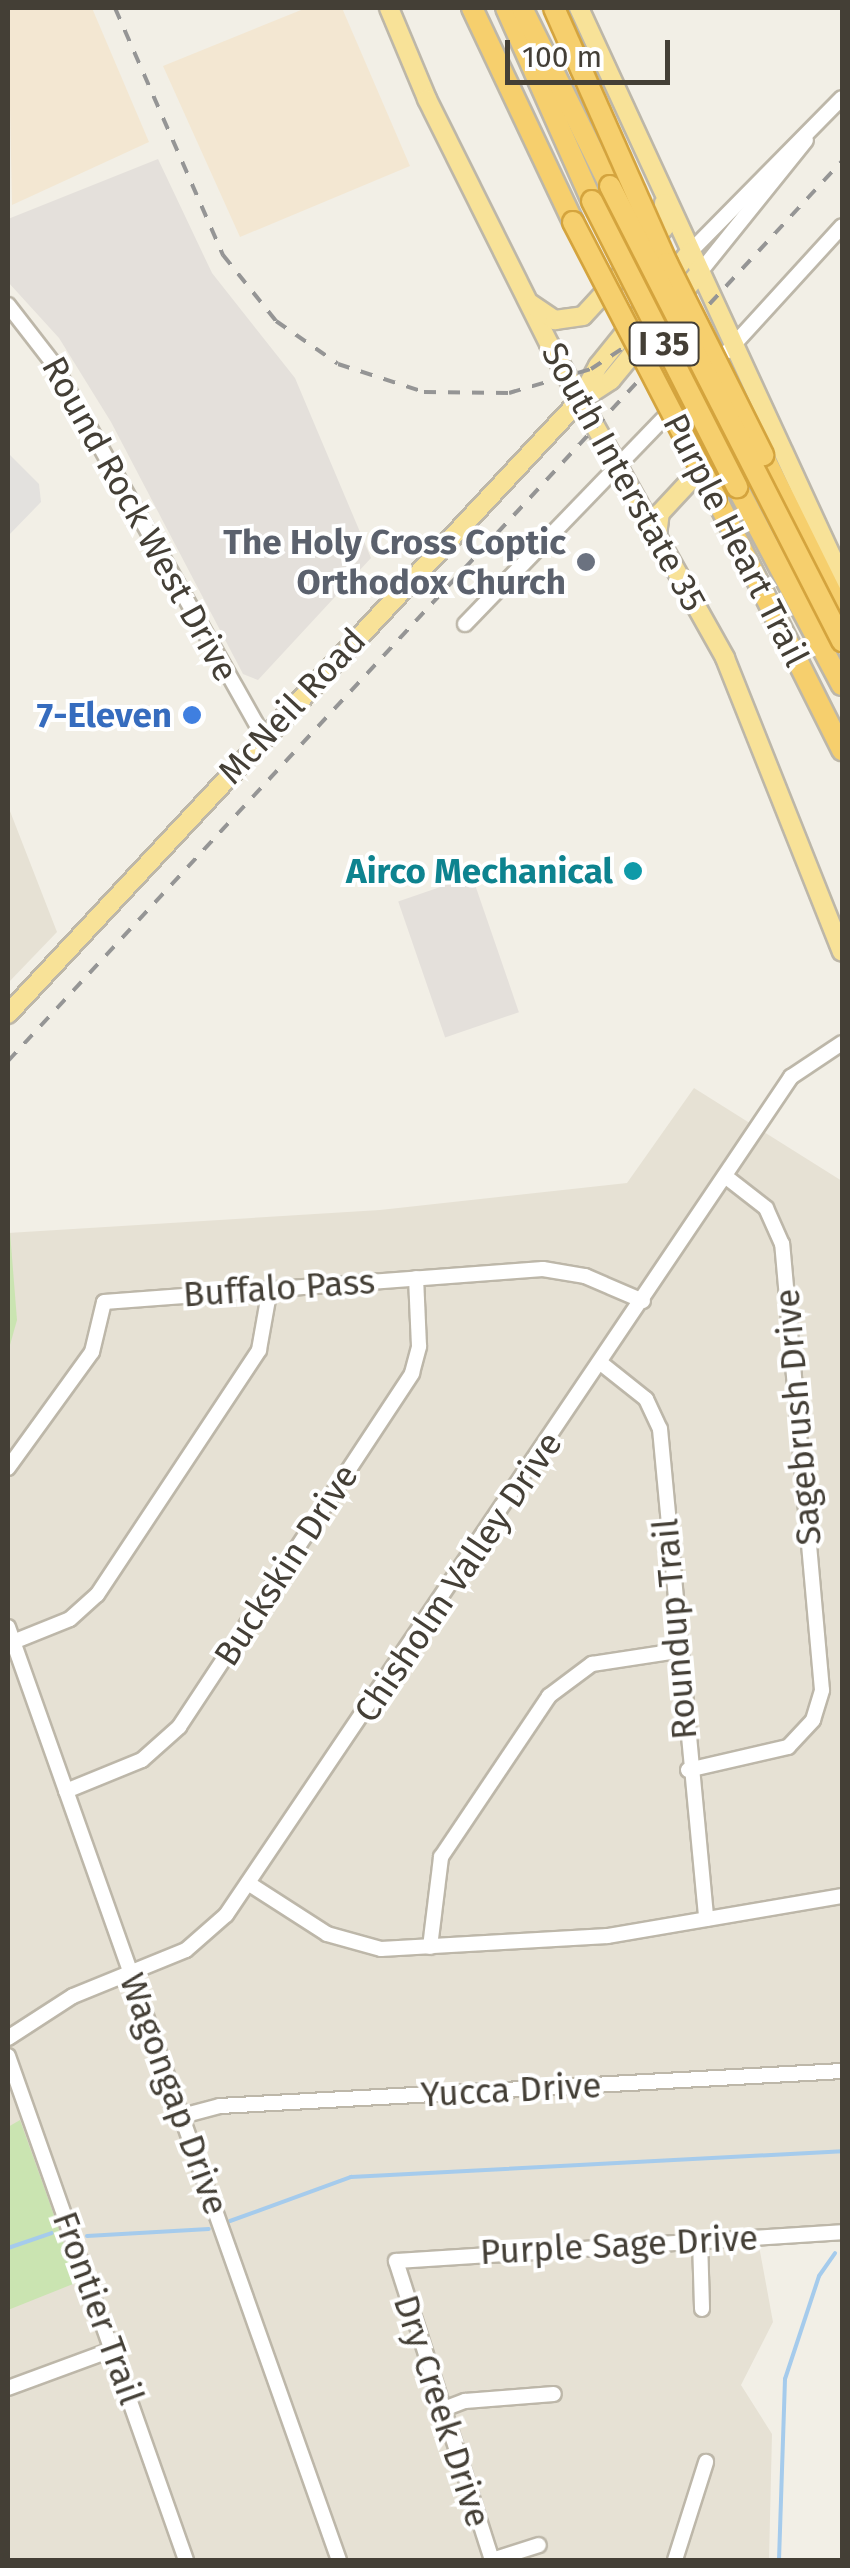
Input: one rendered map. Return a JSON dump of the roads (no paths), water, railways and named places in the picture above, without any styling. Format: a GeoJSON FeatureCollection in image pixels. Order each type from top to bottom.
{"type":"FeatureCollection","features":[{"type":"Feature","properties":{"kind":"highway","name":"Purple Heart Trail"},"geometry":{"type":"LineString","coordinates":[[472,8],[572,222],[842,750]]}},
{"type":"Feature","properties":{"kind":"highway","name":"Purple Heart Trail"},"geometry":{"type":"LineString","coordinates":[[506,8],[592,201],[842,685]]}},
{"type":"Feature","properties":{"kind":"highway"},"geometry":{"type":"LineString","coordinates":[[522,8],[842,641]]}},
{"type":"Feature","properties":{"kind":"highway"},"geometry":{"type":"LineString","coordinates":[[554,8],[667,263],[842,614]]}},
{"type":"Feature","properties":{"kind":"main road","name":"South Interstate 35"},"geometry":{"type":"LineString","coordinates":[[389,8],[526,300],[726,658],[768,751],[842,952]]}},
{"type":"Feature","properties":{"kind":"main road"},"geometry":{"type":"LineString","coordinates":[[579,8],[787,467],[842,579]]}},
{"type":"Feature","properties":{"kind":"main road"},"geometry":{"type":"LineString","coordinates":[[526,300],[555,320],[583,316],[664,228],[663,197]]}},
{"type":"Feature","properties":{"kind":"main road","name":"McNeil Road"},"geometry":{"type":"LineString","coordinates":[[8,1014],[579,400],[598,366],[690,252]]}},
{"type":"Feature","properties":{"kind":"main road","name":"McNeil Road"},"geometry":{"type":"LineString","coordinates":[[579,400],[611,380],[700,272]]}},
{"type":"Feature","properties":{"kind":"main road"},"geometry":{"type":"LineString","coordinates":[[657,537],[660,513],[730,438],[750,436],[787,467]]}},
{"type":"Feature","properties":{"kind":"street"},"geometry":{"type":"LineString","coordinates":[[690,252],[780,154],[808,135],[842,98]]}},
{"type":"Feature","properties":{"kind":"street"},"geometry":{"type":"LineString","coordinates":[[700,272],[792,164],[808,135]]}},
{"type":"Feature","properties":{"kind":"street"},"geometry":{"type":"LineString","coordinates":[[465,624],[734,345],[842,226]]}},
{"type":"Feature","properties":{"kind":"street","name":"Round Rock West Drive"},"geometry":{"type":"LineString","coordinates":[[8,305],[54,362],[264,738]]}},
{"type":"Feature","properties":{"kind":"street","name":"Chisholm Valley Drive"},"geometry":{"type":"LineString","coordinates":[[8,2038],[73,1996],[131,1974],[200,1940],[248,1883],[602,1364],[791,1077],[842,1043]]}},
{"type":"Feature","properties":{"kind":"street","name":"Sagebrush Drive"},"geometry":{"type":"LineString","coordinates":[[688,1770],[788,1746],[813,1720],[822,1690],[782,1244],[766,1208],[724,1176]]}},
{"type":"Feature","properties":{"kind":"street","name":"Buffalo Pass"},"geometry":{"type":"LineString","coordinates":[[8,1468],[92,1352],[104,1302],[552,1269],[643,1300]]}},
{"type":"Feature","properties":{"kind":"street","name":"Buckskin Drive"},"geometry":{"type":"LineString","coordinates":[[66,1790],[142,1760],[179,1728],[412,1373],[419,1346],[416,1278]]}},
{"type":"Feature","properties":{"kind":"street"},"geometry":{"type":"LineString","coordinates":[[13,1642],[70,1620],[97,1595],[259,1350],[270,1288]]}},
{"type":"Feature","properties":{"kind":"street","name":"Roundup Trail"},"geometry":{"type":"LineString","coordinates":[[602,1364],[646,1399],[660,1429],[688,1770],[706,1919]]}},
{"type":"Feature","properties":{"kind":"street","name":"Wagongap Drive"},"geometry":{"type":"LineString","coordinates":[[8,1627],[340,2560]]}},
{"type":"Feature","properties":{"kind":"street"},"geometry":{"type":"LineString","coordinates":[[430,1947],[441,1858],[549,1696],[592,1664],[677,1652]]}},
{"type":"Feature","properties":{"kind":"street"},"geometry":{"type":"LineString","coordinates":[[248,1883],[350,1944],[430,1947],[608,1936],[842,1896]]}},
{"type":"Feature","properties":{"kind":"street","name":"Frontier Trail"},"geometry":{"type":"LineString","coordinates":[[8,2056],[186,2560]]}},
{"type":"Feature","properties":{"kind":"street","name":"Yucca Drive"},"geometry":{"type":"LineString","coordinates":[[182,2116],[220,2106],[842,2071]]}},
{"type":"Feature","properties":{"kind":"street","name":"Purple Sage Drive"},"geometry":{"type":"LineString","coordinates":[[396,2261],[842,2232]]}},
{"type":"Feature","properties":{"kind":"street"},"geometry":{"type":"LineString","coordinates":[[700,2240],[702,2309]]}},
{"type":"Feature","properties":{"kind":"street","name":"Dry Creek Drive"},"geometry":{"type":"LineString","coordinates":[[396,2261],[492,2560]]}},
{"type":"Feature","properties":{"kind":"street"},"geometry":{"type":"LineString","coordinates":[[8,2388],[114,2349]]}},
{"type":"Feature","properties":{"kind":"street"},"geometry":{"type":"LineString","coordinates":[[442,2410],[465,2401],[554,2394]]}},
{"type":"Feature","properties":{"kind":"street"},"geometry":{"type":"LineString","coordinates":[[675,2560],[706,2462]]}},
{"type":"Feature","properties":{"kind":"street"},"geometry":{"type":"LineString","coordinates":[[492,2560],[539,2545]]}},
{"type":"Feature","properties":{"kind":"waterway"},"geometry":{"type":"LineString","coordinates":[[230,2221],[351,2177],[842,2151]]}},
{"type":"Feature","properties":{"kind":"waterway"},"geometry":{"type":"LineString","coordinates":[[87,2236],[209,2229]]}},
{"type":"Feature","properties":{"kind":"waterway"},"geometry":{"type":"LineString","coordinates":[[8,2248],[52,2233]]}},
{"type":"Feature","properties":{"kind":"waterway"},"geometry":{"type":"LineString","coordinates":[[779,2560],[785,2379],[819,2276],[835,2253]]}},
{"type":"Feature","properties":{"kind":"railway"},"geometry":{"type":"LineString","coordinates":[[115,8],[223,255],[276,321],[338,364],[424,392],[509,393],[591,369],[697,300]]}},
{"type":"Feature","properties":{"kind":"railway"},"geometry":{"type":"LineString","coordinates":[[8,1061],[842,161]]}},
{"type":"Feature","properties":{"kind":"place","name":"The Holy Cross Coptic Orthodox Church"},"geometry":{"type":"Point","coordinates":[586,562]}},
{"type":"Feature","properties":{"kind":"place","name":"7-Eleven"},"geometry":{"type":"Point","coordinates":[192,715]}},
{"type":"Feature","properties":{"kind":"place","name":"Airco Mechanical"},"geometry":{"type":"Point","coordinates":[633,871]}}]}
